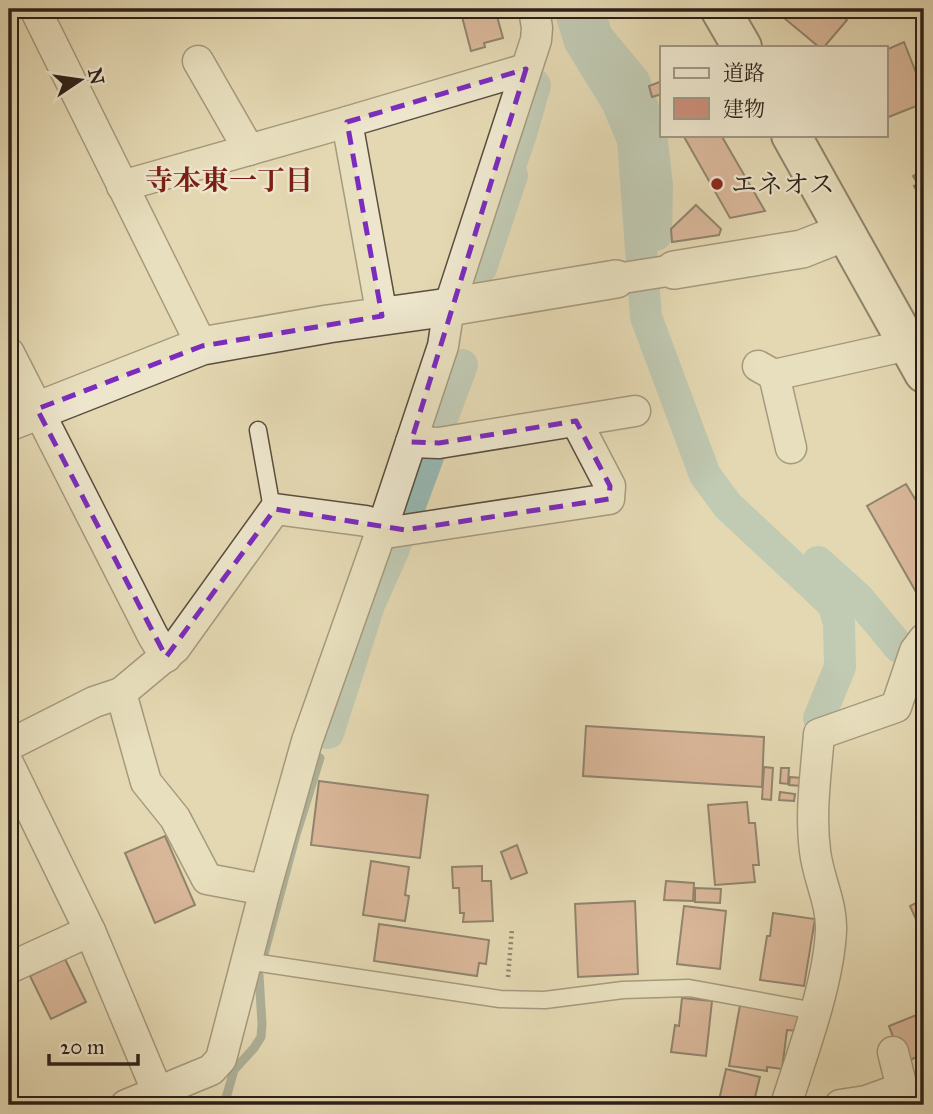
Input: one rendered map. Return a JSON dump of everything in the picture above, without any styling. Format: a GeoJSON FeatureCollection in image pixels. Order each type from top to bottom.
{"type":"FeatureCollection","features":[{"type":"Feature","properties":{"kind":"main road"},"geometry":{"type":"LineString","coordinates":[[720,9],[740,46]]}},
{"type":"Feature","properties":{"kind":"main road"},"geometry":{"type":"LineString","coordinates":[[792,136],[916,359]]}},
{"type":"Feature","properties":{"kind":"street"},"geometry":{"type":"LineString","coordinates":[[35,9],[202,346]]}},
{"type":"Feature","properties":{"kind":"street"},"geometry":{"type":"LineString","coordinates":[[126,1105],[161,1098],[211,1070],[221,1059],[307,741],[393,531],[424,443],[449,307],[536,40],[534,9]]}},
{"type":"Feature","properties":{"kind":"street"},"geometry":{"type":"LineString","coordinates":[[198,61],[249,150]]}},
{"type":"Feature","properties":{"kind":"street"},"geometry":{"type":"LineString","coordinates":[[122,186],[526,69]]}},
{"type":"Feature","properties":{"kind":"street"},"geometry":{"type":"LineString","coordinates":[[347,122],[382,316]]}},
{"type":"Feature","properties":{"kind":"street"},"geometry":{"type":"LineString","coordinates":[[23,415],[202,346],[802,249],[845,232]]}},
{"type":"Feature","properties":{"kind":"street"},"geometry":{"type":"LineString","coordinates":[[9,353],[23,415],[166,657]]}},
{"type":"Feature","properties":{"kind":"street"},"geometry":{"type":"LineString","coordinates":[[791,448],[766,371],[916,359]]}},
{"type":"Feature","properties":{"kind":"street"},"geometry":{"type":"LineString","coordinates":[[424,443],[635,411]]}},
{"type":"Feature","properties":{"kind":"street"},"geometry":{"type":"LineString","coordinates":[[9,745],[94,702],[121,693],[166,657],[275,509],[366,521],[393,531],[609,499],[610,486],[576,421]]}},
{"type":"Feature","properties":{"kind":"street"},"geometry":{"type":"LineString","coordinates":[[786,1105],[815,1011],[829,952],[830,913],[815,852],[814,797],[819,734],[896,707],[915,651],[924,639]]}},
{"type":"Feature","properties":{"kind":"street"},"geometry":{"type":"LineString","coordinates":[[121,693],[146,782],[176,818],[207,879],[265,890]]}},
{"type":"Feature","properties":{"kind":"street"},"geometry":{"type":"LineString","coordinates":[[9,765],[90,931],[161,1098]]}},
{"type":"Feature","properties":{"kind":"street"},"geometry":{"type":"LineString","coordinates":[[9,968],[90,931]]}},
{"type":"Feature","properties":{"kind":"street"},"geometry":{"type":"LineString","coordinates":[[858,1104],[902,1088],[893,1052]]}},
{"type":"Feature","properties":{"kind":"lane"},"geometry":{"type":"LineString","coordinates":[[258,430],[271,503],[275,509]]}},
{"type":"Feature","properties":{"kind":"lane"},"geometry":{"type":"LineString","coordinates":[[246,961],[506,999],[545,1000],[623,989],[689,988],[815,1011]]}},
{"type":"Feature","properties":{"kind":"path"},"geometry":{"type":"LineString","coordinates":[[506,999],[512,929]]}},
{"type":"Feature","properties":{"kind":"highlighted area"},"geometry":{"type":"Polygon","coordinates":[[[526,69],[411,442],[439,443],[576,421],[610,486],[609,499],[405,530],[275,509],[166,657],[37,409],[202,346],[382,316],[347,122],[526,69]]]}},
{"type":"Feature","properties":{"kind":"building"},"geometry":{"type":"Polygon","coordinates":[[[460,9],[495,9],[503,38],[484,43],[485,47],[471,51],[460,9]]]}},
{"type":"Feature","properties":{"kind":"building"},"geometry":{"type":"Polygon","coordinates":[[[782,9],[834,9],[847,20],[825,46],[818,46],[778,13],[782,9]]]}},
{"type":"Feature","properties":{"kind":"building"},"geometry":{"type":"Polygon","coordinates":[[[904,42],[924,93],[924,103],[888,117],[888,49],[904,42]]]}},
{"type":"Feature","properties":{"kind":"building"},"geometry":{"type":"Polygon","coordinates":[[[660,82],[660,95],[652,97],[649,86],[660,82]]]}},
{"type":"Feature","properties":{"kind":"building"},"geometry":{"type":"Polygon","coordinates":[[[684,136],[722,136],[765,211],[730,218],[684,136]]]}},
{"type":"Feature","properties":{"kind":"building"},"geometry":{"type":"Polygon","coordinates":[[[924,170],[924,204],[914,186],[918,184],[913,176],[924,170]]]}},
{"type":"Feature","properties":{"kind":"building"},"geometry":{"type":"Polygon","coordinates":[[[696,205],[721,229],[719,235],[672,242],[671,229],[696,205]]]}},
{"type":"Feature","properties":{"kind":"building"},"geometry":{"type":"Polygon","coordinates":[[[906,484],[924,514],[924,606],[867,506],[906,484]]]}},
{"type":"Feature","properties":{"kind":"building"},"geometry":{"type":"Polygon","coordinates":[[[586,726],[764,737],[762,787],[583,776],[586,726]]]}},
{"type":"Feature","properties":{"kind":"building"},"geometry":{"type":"Polygon","coordinates":[[[764,767],[773,768],[771,800],[762,799],[764,767]]]}},
{"type":"Feature","properties":{"kind":"building"},"geometry":{"type":"Polygon","coordinates":[[[781,768],[789,768],[788,784],[780,783],[781,768]]]}},
{"type":"Feature","properties":{"kind":"building"},"geometry":{"type":"Polygon","coordinates":[[[790,777],[802,778],[801,786],[789,785],[790,777]]]}},
{"type":"Feature","properties":{"kind":"building"},"geometry":{"type":"Polygon","coordinates":[[[319,781],[428,795],[420,858],[311,845],[319,781]]]}},
{"type":"Feature","properties":{"kind":"building"},"geometry":{"type":"Polygon","coordinates":[[[780,792],[795,794],[794,801],[779,800],[780,792]]]}},
{"type":"Feature","properties":{"kind":"building"},"geometry":{"type":"Polygon","coordinates":[[[747,802],[749,823],[755,823],[759,865],[753,865],[755,882],[715,885],[708,805],[747,802]]]}},
{"type":"Feature","properties":{"kind":"building"},"geometry":{"type":"Polygon","coordinates":[[[165,836],[195,905],[155,923],[125,853],[165,836]]]}},
{"type":"Feature","properties":{"kind":"building"},"geometry":{"type":"Polygon","coordinates":[[[517,845],[527,873],[511,879],[501,852],[517,845]]]}},
{"type":"Feature","properties":{"kind":"building"},"geometry":{"type":"Polygon","coordinates":[[[371,861],[409,867],[405,895],[409,896],[405,921],[363,915],[371,861]]]}},
{"type":"Feature","properties":{"kind":"building"},"geometry":{"type":"Polygon","coordinates":[[[482,866],[482,881],[491,881],[493,921],[463,922],[459,888],[453,888],[452,867],[482,866]]]}},
{"type":"Feature","properties":{"kind":"building"},"geometry":{"type":"Polygon","coordinates":[[[666,881],[694,883],[693,901],[664,900],[666,881]]]}},
{"type":"Feature","properties":{"kind":"building"},"geometry":{"type":"Polygon","coordinates":[[[695,888],[721,889],[720,903],[695,902],[695,888]]]}},
{"type":"Feature","properties":{"kind":"building"},"geometry":{"type":"Polygon","coordinates":[[[924,899],[924,937],[910,906],[924,899]]]}},
{"type":"Feature","properties":{"kind":"building"},"geometry":{"type":"Polygon","coordinates":[[[635,901],[638,974],[578,977],[575,904],[635,901]]]}},
{"type":"Feature","properties":{"kind":"building"},"geometry":{"type":"Polygon","coordinates":[[[684,906],[726,911],[720,969],[677,964],[684,906]]]}},
{"type":"Feature","properties":{"kind":"building"},"geometry":{"type":"Polygon","coordinates":[[[773,913],[815,919],[804,986],[760,980],[773,913]]]}},
{"type":"Feature","properties":{"kind":"building"},"geometry":{"type":"Polygon","coordinates":[[[379,924],[489,940],[486,964],[479,963],[477,976],[374,961],[379,924]]]}},
{"type":"Feature","properties":{"kind":"building"},"geometry":{"type":"Polygon","coordinates":[[[65,959],[86,1002],[51,1019],[30,976],[65,959]]]}},
{"type":"Feature","properties":{"kind":"building"},"geometry":{"type":"Polygon","coordinates":[[[682,998],[712,1001],[706,1056],[671,1052],[675,1025],[679,1026],[682,998]]]}},
{"type":"Feature","properties":{"kind":"building"},"geometry":{"type":"Polygon","coordinates":[[[740,1005],[801,1011],[798,1031],[787,1030],[782,1069],[767,1067],[767,1071],[729,1066],[740,1005]]]}},
{"type":"Feature","properties":{"kind":"building"},"geometry":{"type":"Polygon","coordinates":[[[924,1012],[924,1054],[903,1063],[889,1026],[924,1012]]]}},
{"type":"Feature","properties":{"kind":"building"},"geometry":{"type":"Polygon","coordinates":[[[726,1069],[760,1077],[753,1105],[718,1105],[726,1069]]]}},
{"type":"Feature","properties":{"kind":"building"},"geometry":{"type":"Polygon","coordinates":[[[919,1090],[924,1105],[905,1105],[902,1096],[919,1090]]]}},
{"type":"Feature","properties":{"kind":"waterway"},"geometry":{"type":"LineString","coordinates":[[570,9],[580,42],[618,104],[633,140],[646,317],[705,475],[728,506],[833,604],[839,623],[840,667],[819,718]]}},
{"type":"Feature","properties":{"kind":"waterway"},"geometry":{"type":"LineString","coordinates":[[594,27],[596,35],[634,81],[642,105],[652,142],[657,185],[656,235]]}},
{"type":"Feature","properties":{"kind":"waterway"},"geometry":{"type":"LineString","coordinates":[[501,192],[535,85]]}},
{"type":"Feature","properties":{"kind":"waterway"},"geometry":{"type":"LineString","coordinates":[[481,268],[512,175]]}},
{"type":"Feature","properties":{"kind":"waterway"},"geometry":{"type":"LineString","coordinates":[[328,733],[369,605],[393,551],[462,365]]}},
{"type":"Feature","properties":{"kind":"waterway"},"geometry":{"type":"LineString","coordinates":[[818,562],[859,599],[899,647]]}},
{"type":"Feature","properties":{"kind":"waterway"},"geometry":{"type":"LineString","coordinates":[[919,674],[924,688]]}},
{"type":"Feature","properties":{"kind":"waterway"},"geometry":{"type":"LineString","coordinates":[[264,954],[320,758]]}},
{"type":"Feature","properties":{"kind":"waterway"},"geometry":{"type":"LineString","coordinates":[[224,1105],[234,1070],[261,1037],[259,975]]}},
{"type":"Feature","properties":{"kind":"place","name":"エネオス"},"geometry":{"type":"Point","coordinates":[717,184]}},
{"type":"Feature","properties":{"kind":"district","name":"寺本東一丁目"},"geometry":{"type":"Point","coordinates":[229,180]}}]}
